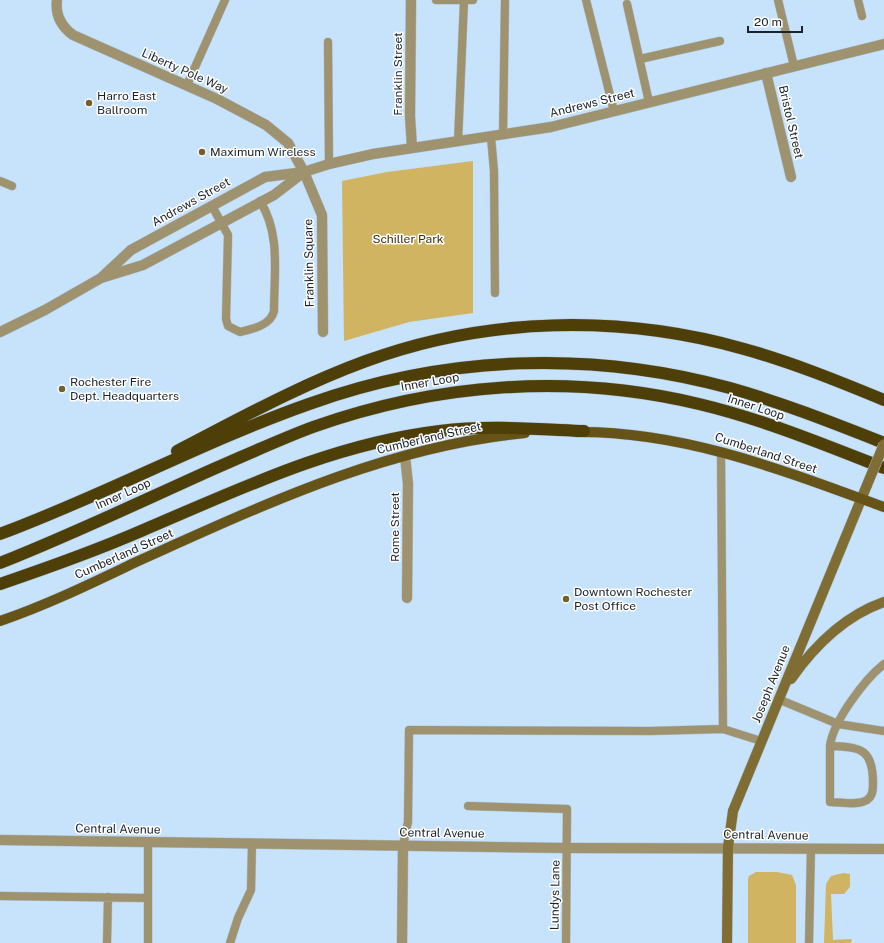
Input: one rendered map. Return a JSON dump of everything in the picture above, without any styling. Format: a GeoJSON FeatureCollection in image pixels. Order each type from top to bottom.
{"type":"FeatureCollection","features":[{"type":"Feature","properties":{"kind":"highway"},"geometry":{"type":"LineString","coordinates":[[64,509],[296,390],[326,377],[367,361],[417,345],[460,335],[502,329],[586,325],[639,328],[689,336],[766,356],[884,400]]}},
{"type":"Feature","properties":{"kind":"highway","name":"Inner Loop"},"geometry":{"type":"LineString","coordinates":[[0,534],[64,509],[307,404],[376,383],[436,370],[470,366],[535,362],[568,363],[634,368],[667,374],[731,389],[765,399],[884,443]]}},
{"type":"Feature","properties":{"kind":"highway","name":"Inner Loop"},"geometry":{"type":"LineString","coordinates":[[0,563],[311,428],[373,408],[406,400],[469,390],[536,386],[567,386],[614,390],[666,397],[698,404],[760,422],[884,468]]}},
{"type":"Feature","properties":{"kind":"highway"},"geometry":{"type":"LineString","coordinates":[[0,584],[119,540],[275,473],[352,448],[407,436],[460,429],[522,428],[584,432]]}},
{"type":"Feature","properties":{"kind":"main road","name":"Cumberland Street"},"geometry":{"type":"LineString","coordinates":[[0,621],[65,595],[302,489],[363,468],[405,456],[494,436],[529,432],[584,432],[650,437],[721,452],[768,466],[884,507]]}},
{"type":"Feature","properties":{"kind":"main road","name":"Joseph Avenue"},"geometry":{"type":"LineString","coordinates":[[727,943],[728,847],[733,811],[884,443]]}},
{"type":"Feature","properties":{"kind":"main road"},"geometry":{"type":"LineString","coordinates":[[778,699],[804,663],[834,630],[864,610],[884,602]]}},
{"type":"Feature","properties":{"kind":"street","name":"Liberty Pole Way"},"geometry":{"type":"LineString","coordinates":[[57,0],[56,7],[60,20],[73,35],[187,85],[257,119],[275,130],[292,148],[304,172]]}},
{"type":"Feature","properties":{"kind":"street","name":"Franklin Street"},"geometry":{"type":"LineString","coordinates":[[411,0],[410,116],[412,148]]}},
{"type":"Feature","properties":{"kind":"street","name":"Andrews Street"},"geometry":{"type":"LineString","coordinates":[[101,278],[131,250],[265,176],[304,172],[329,164],[373,154],[551,127],[884,44]]}},
{"type":"Feature","properties":{"kind":"street","name":"Bristol Street"},"geometry":{"type":"LineString","coordinates":[[766,73],[791,177]]}},
{"type":"Feature","properties":{"kind":"street","name":"Andrews Street"},"geometry":{"type":"LineString","coordinates":[[0,332],[45,310],[101,278],[144,265],[260,201],[274,195],[304,172]]}},
{"type":"Feature","properties":{"kind":"street","name":"Franklin Square"},"geometry":{"type":"LineString","coordinates":[[304,172],[322,215],[323,332]]}},
{"type":"Feature","properties":{"kind":"street","name":"Rome Street"},"geometry":{"type":"LineString","coordinates":[[405,456],[409,493],[408,598]]}},
{"type":"Feature","properties":{"kind":"street","name":"Central Avenue"},"geometry":{"type":"LineString","coordinates":[[0,840],[567,848],[728,847],[884,849]]}},
{"type":"Feature","properties":{"kind":"street"},"geometry":{"type":"LineString","coordinates":[[402,943],[403,846]]}},
{"type":"Feature","properties":{"kind":"lane"},"geometry":{"type":"LineString","coordinates":[[187,85],[225,0]]}},
{"type":"Feature","properties":{"kind":"lane"},"geometry":{"type":"LineString","coordinates":[[436,0],[473,0]]}},
{"type":"Feature","properties":{"kind":"lane"},"geometry":{"type":"LineString","coordinates":[[503,135],[505,0]]}},
{"type":"Feature","properties":{"kind":"lane"},"geometry":{"type":"LineString","coordinates":[[586,0],[614,111]]}},
{"type":"Feature","properties":{"kind":"lane"},"geometry":{"type":"LineString","coordinates":[[778,0],[794,66]]}},
{"type":"Feature","properties":{"kind":"lane"},"geometry":{"type":"LineString","coordinates":[[858,0],[862,16]]}},
{"type":"Feature","properties":{"kind":"lane"},"geometry":{"type":"LineString","coordinates":[[458,142],[464,1]]}},
{"type":"Feature","properties":{"kind":"lane"},"geometry":{"type":"LineString","coordinates":[[628,4],[649,102]]}},
{"type":"Feature","properties":{"kind":"lane"},"geometry":{"type":"LineString","coordinates":[[640,59],[720,41]]}},
{"type":"Feature","properties":{"kind":"lane"},"geometry":{"type":"LineString","coordinates":[[328,42],[329,164]]}},
{"type":"Feature","properties":{"kind":"lane"},"geometry":{"type":"LineString","coordinates":[[491,137],[494,171],[495,293]]}},
{"type":"Feature","properties":{"kind":"lane"},"geometry":{"type":"LineString","coordinates":[[0,181],[12,186]]}},
{"type":"Feature","properties":{"kind":"lane"},"geometry":{"type":"LineString","coordinates":[[212,206],[227,231],[229,241],[226,320],[228,326],[240,332],[267,322],[272,318],[274,311],[274,232],[266,211],[260,201]]}},
{"type":"Feature","properties":{"kind":"lane"},"geometry":{"type":"LineString","coordinates":[[721,452],[722,729]]}},
{"type":"Feature","properties":{"kind":"lane"},"geometry":{"type":"LineString","coordinates":[[830,746],[857,749],[870,759],[873,766],[873,787],[871,796],[868,799],[858,802],[830,802],[830,746],[832,735],[861,687],[884,664]]}},
{"type":"Feature","properties":{"kind":"lane"},"geometry":{"type":"LineString","coordinates":[[778,699],[838,724],[884,731]]}},
{"type":"Feature","properties":{"kind":"lane"},"geometry":{"type":"LineString","coordinates":[[403,846],[408,822],[409,730],[650,731],[722,729],[761,741]]}},
{"type":"Feature","properties":{"kind":"lane","name":"Lundys Lane"},"geometry":{"type":"LineString","coordinates":[[468,806],[567,809],[566,943]]}},
{"type":"Feature","properties":{"kind":"lane"},"geometry":{"type":"LineString","coordinates":[[148,842],[148,943]]}},
{"type":"Feature","properties":{"kind":"lane"},"geometry":{"type":"LineString","coordinates":[[230,943],[238,918],[251,890],[252,843]]}},
{"type":"Feature","properties":{"kind":"lane"},"geometry":{"type":"LineString","coordinates":[[809,943],[811,848]]}},
{"type":"Feature","properties":{"kind":"lane"},"geometry":{"type":"LineString","coordinates":[[0,896],[148,898]]}},
{"type":"Feature","properties":{"kind":"lane"},"geometry":{"type":"LineString","coordinates":[[106,943],[108,897]]}},
{"type":"Feature","properties":{"kind":"green space","name":"Schiller Park"},"geometry":{"type":"Polygon","coordinates":[[[473,161],[473,313],[409,322],[344,341],[342,181],[387,172],[473,161]]]}},
{"type":"Feature","properties":{"kind":"green space"},"geometry":{"type":"Polygon","coordinates":[[[756,872],[777,872],[792,875],[796,885],[796,943],[748,943],[748,879],[749,876],[756,872]]]}},
{"type":"Feature","properties":{"kind":"green space"},"geometry":{"type":"Polygon","coordinates":[[[843,873],[850,874],[850,887],[844,894],[831,894],[833,940],[851,939],[852,941],[850,943],[824,943],[826,884],[831,876],[843,873]]]}},
{"type":"Feature","properties":{"kind":"place","name":"Harro East Ballroom"},"geometry":{"type":"Point","coordinates":[89,103]}},
{"type":"Feature","properties":{"kind":"place","name":"Maximum Wireless"},"geometry":{"type":"Point","coordinates":[202,152]}},
{"type":"Feature","properties":{"kind":"place","name":"Rochester Fire Dept. Headquarters"},"geometry":{"type":"Point","coordinates":[62,389]}},
{"type":"Feature","properties":{"kind":"place","name":"Downtown Rochester Post Office"},"geometry":{"type":"Point","coordinates":[566,599]}}]}
